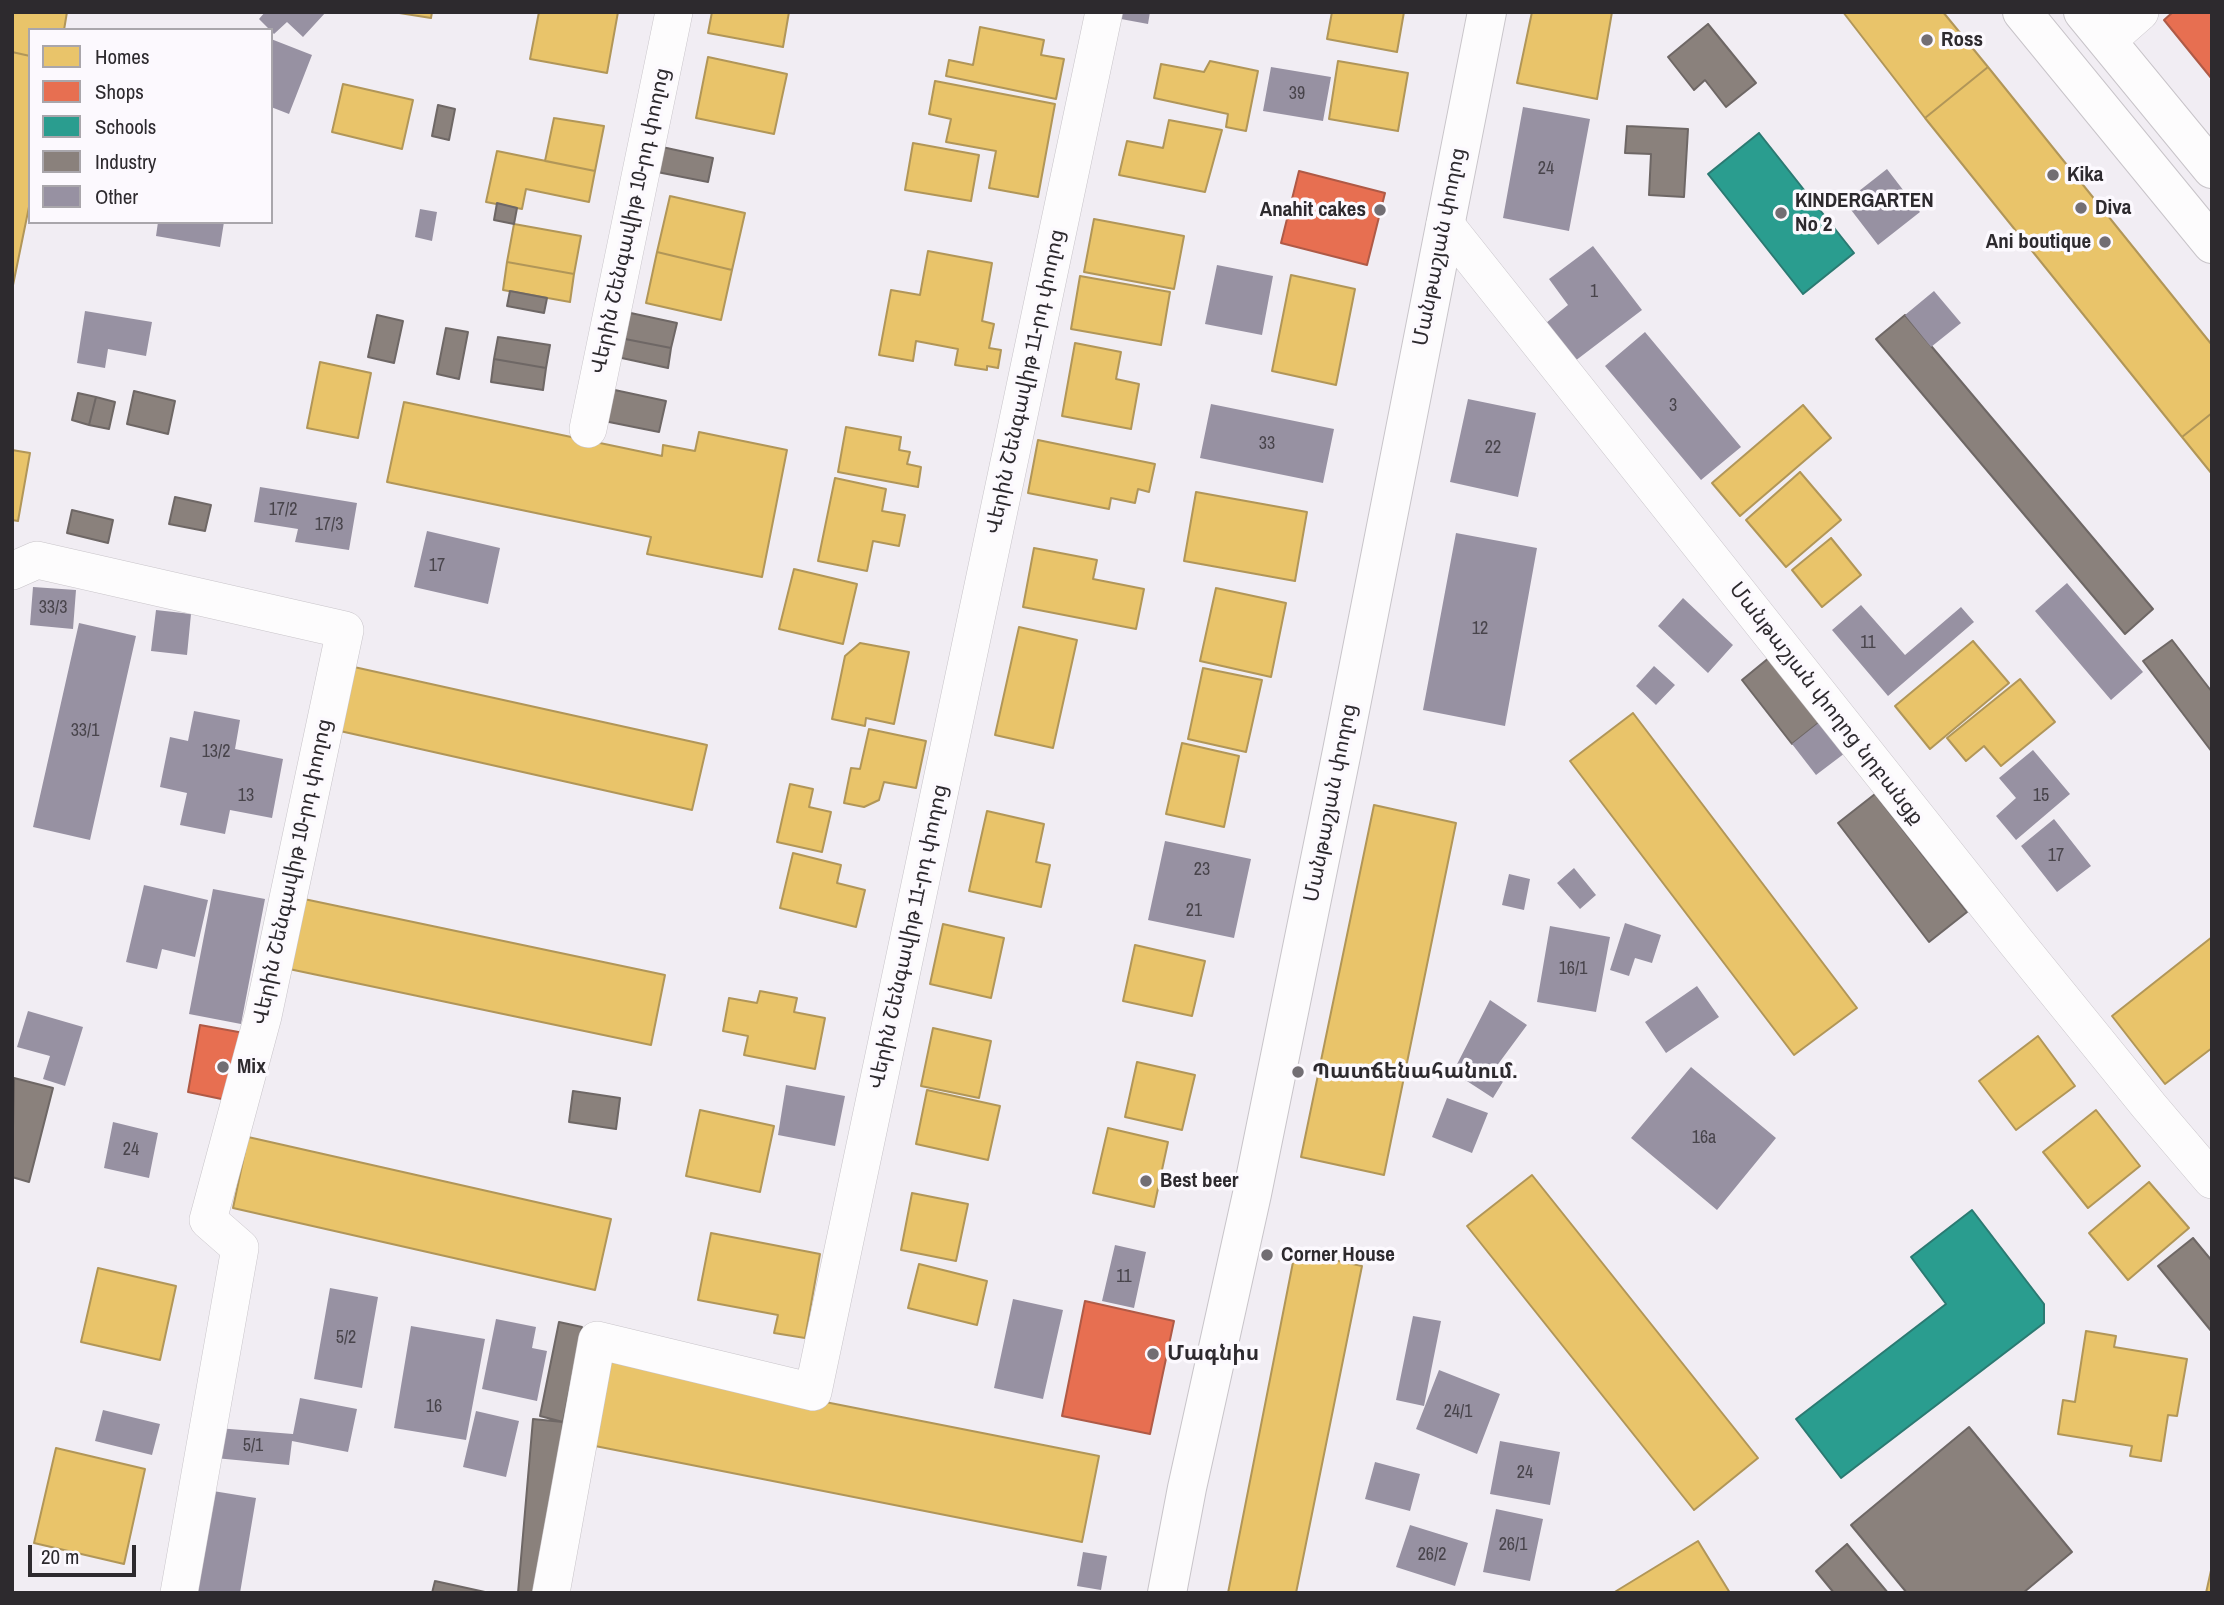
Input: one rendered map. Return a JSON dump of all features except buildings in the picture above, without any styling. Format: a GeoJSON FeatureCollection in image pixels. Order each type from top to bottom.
{"type":"FeatureCollection","features":[{"type":"Feature","properties":{"kind":"street","name":"Վերին Շենգավիթ 10-րդ փողոց"},"geometry":{"type":"LineString","coordinates":[[588,429],[674,12]]}},
{"type":"Feature","properties":{"kind":"street","name":"Վերին Շենգավիթ 11-րդ փողոց"},"geometry":{"type":"LineString","coordinates":[[551,1593],[597,1340],[813,1392],[1104,12]]}},
{"type":"Feature","properties":{"kind":"street","name":"Մանթաշյան փողոց"},"geometry":{"type":"LineString","coordinates":[[1167,1593],[1334,792],[1486,12]]}},
{"type":"Feature","properties":{"kind":"street"},"geometry":{"type":"LineString","coordinates":[[2022,12],[2212,244]]}},
{"type":"Feature","properties":{"kind":"street"},"geometry":{"type":"LineString","coordinates":[[2140,12],[2095,27],[2212,169]]}},
{"type":"Feature","properties":{"kind":"street","name":"Մանթաշյան փողոց նրբանցք"},"geometry":{"type":"LineString","coordinates":[[1445,224],[2016,942],[2212,1180]]}},
{"type":"Feature","properties":{"kind":"street","name":"Վերին Շենգավիթ 10-րդ փողոց"},"geometry":{"type":"LineString","coordinates":[[12,571],[37,560],[345,630],[263,1016],[208,1220],[240,1248],[179,1593]]}},
{"type":"Feature","properties":{"kind":"place","name":"Ross"},"geometry":{"type":"Point","coordinates":[1927,40]}},
{"type":"Feature","properties":{"kind":"place","name":"Kika"},"geometry":{"type":"Point","coordinates":[2053,175]}},
{"type":"Feature","properties":{"kind":"place","name":"Diva"},"geometry":{"type":"Point","coordinates":[2081,208]}},
{"type":"Feature","properties":{"kind":"place","name":"Anahit cakes"},"geometry":{"type":"Point","coordinates":[1380,210]}},
{"type":"Feature","properties":{"kind":"place","name":"KINDERGARTEN No 2"},"geometry":{"type":"Point","coordinates":[1781,213]}},
{"type":"Feature","properties":{"kind":"place","name":"Ani boutique"},"geometry":{"type":"Point","coordinates":[2105,242]}},
{"type":"Feature","properties":{"kind":"place","name":"Mix"},"geometry":{"type":"Point","coordinates":[223,1067]}},
{"type":"Feature","properties":{"kind":"place","name":"Պատճենահանում."},"geometry":{"type":"Point","coordinates":[1298,1072]}},
{"type":"Feature","properties":{"kind":"place","name":"Best beer"},"geometry":{"type":"Point","coordinates":[1146,1181]}},
{"type":"Feature","properties":{"kind":"place","name":"Corner House"},"geometry":{"type":"Point","coordinates":[1267,1255]}},
{"type":"Feature","properties":{"kind":"place","name":"Մագնիս"},"geometry":{"type":"Point","coordinates":[1153,1354]}}]}
